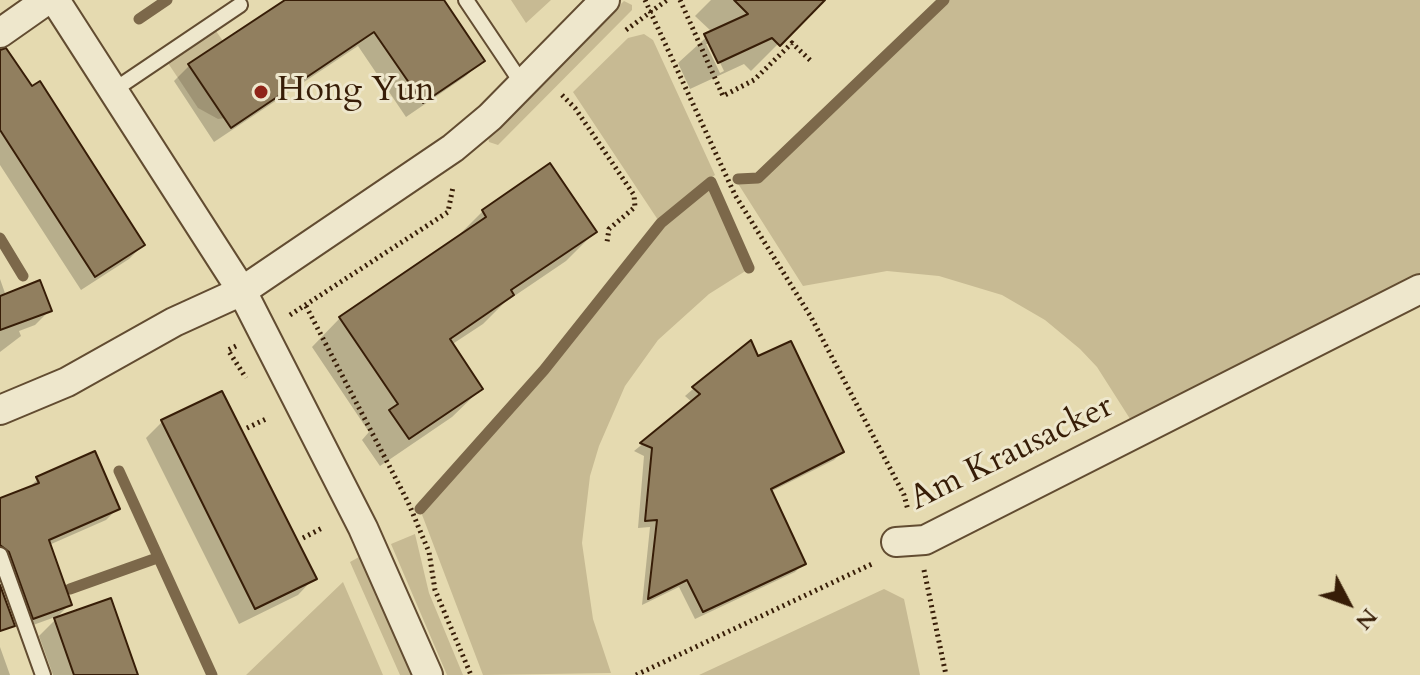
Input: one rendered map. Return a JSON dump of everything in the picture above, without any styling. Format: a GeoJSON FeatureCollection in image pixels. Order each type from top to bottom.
{"type":"FeatureCollection","features":[{"type":"Feature","properties":{"kind":"street"},"geometry":{"type":"LineString","coordinates":[[0,33],[47,0]]}},
{"type":"Feature","properties":{"kind":"street"},"geometry":{"type":"LineString","coordinates":[[55,0],[242,291],[363,528],[428,675]]}},
{"type":"Feature","properties":{"kind":"street"},"geometry":{"type":"LineString","coordinates":[[0,410],[67,382],[174,322],[242,291],[453,148],[523,85],[605,0]]}},
{"type":"Feature","properties":{"kind":"street","name":"Am Krausacker"},"geometry":{"type":"LineString","coordinates":[[904,542],[952,527],[1420,289]]}},
{"type":"Feature","properties":{"kind":"lane"},"geometry":{"type":"LineString","coordinates":[[466,0],[523,85]]}},
{"type":"Feature","properties":{"kind":"lane"},"geometry":{"type":"LineString","coordinates":[[114,90],[240,5]]}},
{"type":"Feature","properties":{"kind":"lane"},"geometry":{"type":"LineString","coordinates":[[0,555],[43,675]]}},
{"type":"Feature","properties":{"kind":"path"},"geometry":{"type":"LineString","coordinates":[[645,0],[735,195],[811,317],[904,495],[909,515],[904,542],[930,589],[946,675]]}},
{"type":"Feature","properties":{"kind":"path"},"geometry":{"type":"LineString","coordinates":[[621,35],[667,0]]}},
{"type":"Feature","properties":{"kind":"path"},"geometry":{"type":"LineString","coordinates":[[680,0],[723,96],[754,80],[792,43],[812,62]]}},
{"type":"Feature","properties":{"kind":"path"},"geometry":{"type":"LineString","coordinates":[[551,105],[572,85]]}},
{"type":"Feature","properties":{"kind":"path"},"geometry":{"type":"LineString","coordinates":[[562,95],[575,108],[634,195],[635,207],[609,229],[607,242]]}},
{"type":"Feature","properties":{"kind":"path"},"geometry":{"type":"LineString","coordinates":[[248,381],[228,350],[306,306],[448,212],[453,187],[465,179]]}},
{"type":"Feature","properties":{"kind":"path"},"geometry":{"type":"LineString","coordinates":[[306,306],[408,502],[429,552],[435,590],[471,675]]}},
{"type":"Feature","properties":{"kind":"path"},"geometry":{"type":"LineString","coordinates":[[262,404],[275,431]]}},
{"type":"Feature","properties":{"kind":"path"},"geometry":{"type":"LineString","coordinates":[[247,428],[268,418]]}},
{"type":"Feature","properties":{"kind":"path"},"geometry":{"type":"LineString","coordinates":[[317,513],[330,539]]}},
{"type":"Feature","properties":{"kind":"path"},"geometry":{"type":"LineString","coordinates":[[303,538],[324,527]]}},
{"type":"Feature","properties":{"kind":"path","name":"Am Krausacker"},"geometry":{"type":"LineString","coordinates":[[636,675],[867,568],[904,542]]}},
{"type":"Feature","properties":{"kind":"shaded area"},"geometry":{"type":"Polygon","coordinates":[[[511,0],[551,0],[526,23],[511,0]]]}},
{"type":"Feature","properties":{"kind":"shaded area"},"geometry":{"type":"Polygon","coordinates":[[[947,0],[1420,0],[1420,276],[1132,422],[1097,367],[1080,349],[1045,320],[1002,295],[939,276],[887,271],[803,286],[737,182],[757,182],[845,102],[947,0]]]}},
{"type":"Feature","properties":{"kind":"shaded area"},"geometry":{"type":"Polygon","coordinates":[[[624,1],[632,5],[632,10],[498,145],[489,142],[488,136],[624,1]]]}},
{"type":"Feature","properties":{"kind":"shaded area"},"geometry":{"type":"Polygon","coordinates":[[[216,31],[223,41],[188,64],[225,118],[218,119],[198,108],[168,63],[216,31]]]}},
{"type":"Feature","properties":{"kind":"shaded area"},"geometry":{"type":"Polygon","coordinates":[[[644,34],[653,40],[715,175],[708,180],[747,270],[709,294],[658,340],[625,386],[599,446],[590,476],[582,543],[593,619],[611,673],[483,675],[421,512],[566,347],[662,226],[573,92],[628,38],[644,34]]]}},
{"type":"Feature","properties":{"kind":"shaded area"},"geometry":{"type":"Polygon","coordinates":[[[415,534],[429,593],[463,675],[447,675],[391,544],[415,534]]]}},
{"type":"Feature","properties":{"kind":"shaded area"},"geometry":{"type":"Polygon","coordinates":[[[359,557],[412,675],[400,675],[350,562],[359,557]]]}},
{"type":"Feature","properties":{"kind":"shaded area"},"geometry":{"type":"Polygon","coordinates":[[[343,582],[383,675],[246,675],[343,582]]]}},
{"type":"Feature","properties":{"kind":"shaded area"},"geometry":{"type":"Polygon","coordinates":[[[884,589],[904,599],[920,675],[699,675],[884,589]]]}},
{"type":"Feature","properties":{"kind":"building"},"geometry":{"type":"Polygon","coordinates":[[[285,0],[444,0],[485,61],[423,103],[374,32],[231,128],[188,64],[285,0]]]}},
{"type":"Feature","properties":{"kind":"building"},"geometry":{"type":"Polygon","coordinates":[[[734,0],[825,0],[780,46],[772,38],[718,63],[704,34],[748,14],[734,0]]]}},
{"type":"Feature","properties":{"kind":"building"},"geometry":{"type":"Polygon","coordinates":[[[6,48],[32,86],[40,81],[145,245],[95,277],[0,130],[0,50],[6,48]]]}},
{"type":"Feature","properties":{"kind":"building"},"geometry":{"type":"Polygon","coordinates":[[[550,163],[597,232],[511,290],[514,295],[450,339],[483,389],[409,439],[389,410],[398,404],[339,317],[486,217],[482,210],[550,163]]]}},
{"type":"Feature","properties":{"kind":"building"},"geometry":{"type":"Polygon","coordinates":[[[40,280],[52,311],[0,330],[0,296],[40,280]]]}},
{"type":"Feature","properties":{"kind":"building"},"geometry":{"type":"Polygon","coordinates":[[[751,340],[758,356],[791,341],[844,452],[771,489],[806,564],[703,612],[687,580],[648,599],[657,520],[645,521],[652,448],[640,443],[700,394],[692,387],[751,340]]]}},
{"type":"Feature","properties":{"kind":"building"},"geometry":{"type":"Polygon","coordinates":[[[222,391],[317,579],[255,609],[161,420],[222,391]]]}},
{"type":"Feature","properties":{"kind":"building"},"geometry":{"type":"Polygon","coordinates":[[[95,451],[120,509],[49,540],[72,605],[33,619],[9,552],[0,545],[0,498],[39,483],[36,477],[95,451]]]}},
{"type":"Feature","properties":{"kind":"building"},"geometry":{"type":"Polygon","coordinates":[[[0,585],[15,626],[0,631],[0,585]]]}},
{"type":"Feature","properties":{"kind":"building"},"geometry":{"type":"Polygon","coordinates":[[[111,598],[138,675],[74,675],[54,618],[111,598]]]}},
{"type":"Feature","properties":{"kind":"waterway"},"geometry":{"type":"LineString","coordinates":[[139,19],[167,0]]}},
{"type":"Feature","properties":{"kind":"waterway"},"geometry":{"type":"LineString","coordinates":[[738,179],[758,178],[944,0]]}},
{"type":"Feature","properties":{"kind":"waterway"},"geometry":{"type":"LineString","coordinates":[[420,509],[544,370],[661,223],[711,182],[749,268]]}},
{"type":"Feature","properties":{"kind":"waterway"},"geometry":{"type":"LineString","coordinates":[[0,238],[23,276]]}},
{"type":"Feature","properties":{"kind":"waterway"},"geometry":{"type":"LineString","coordinates":[[119,471],[212,675]]}},
{"type":"Feature","properties":{"kind":"waterway"},"geometry":{"type":"LineString","coordinates":[[70,589],[157,558]]}},
{"type":"Feature","properties":{"kind":"place","name":"Hong Yun"},"geometry":{"type":"Point","coordinates":[261,92]}}]}
